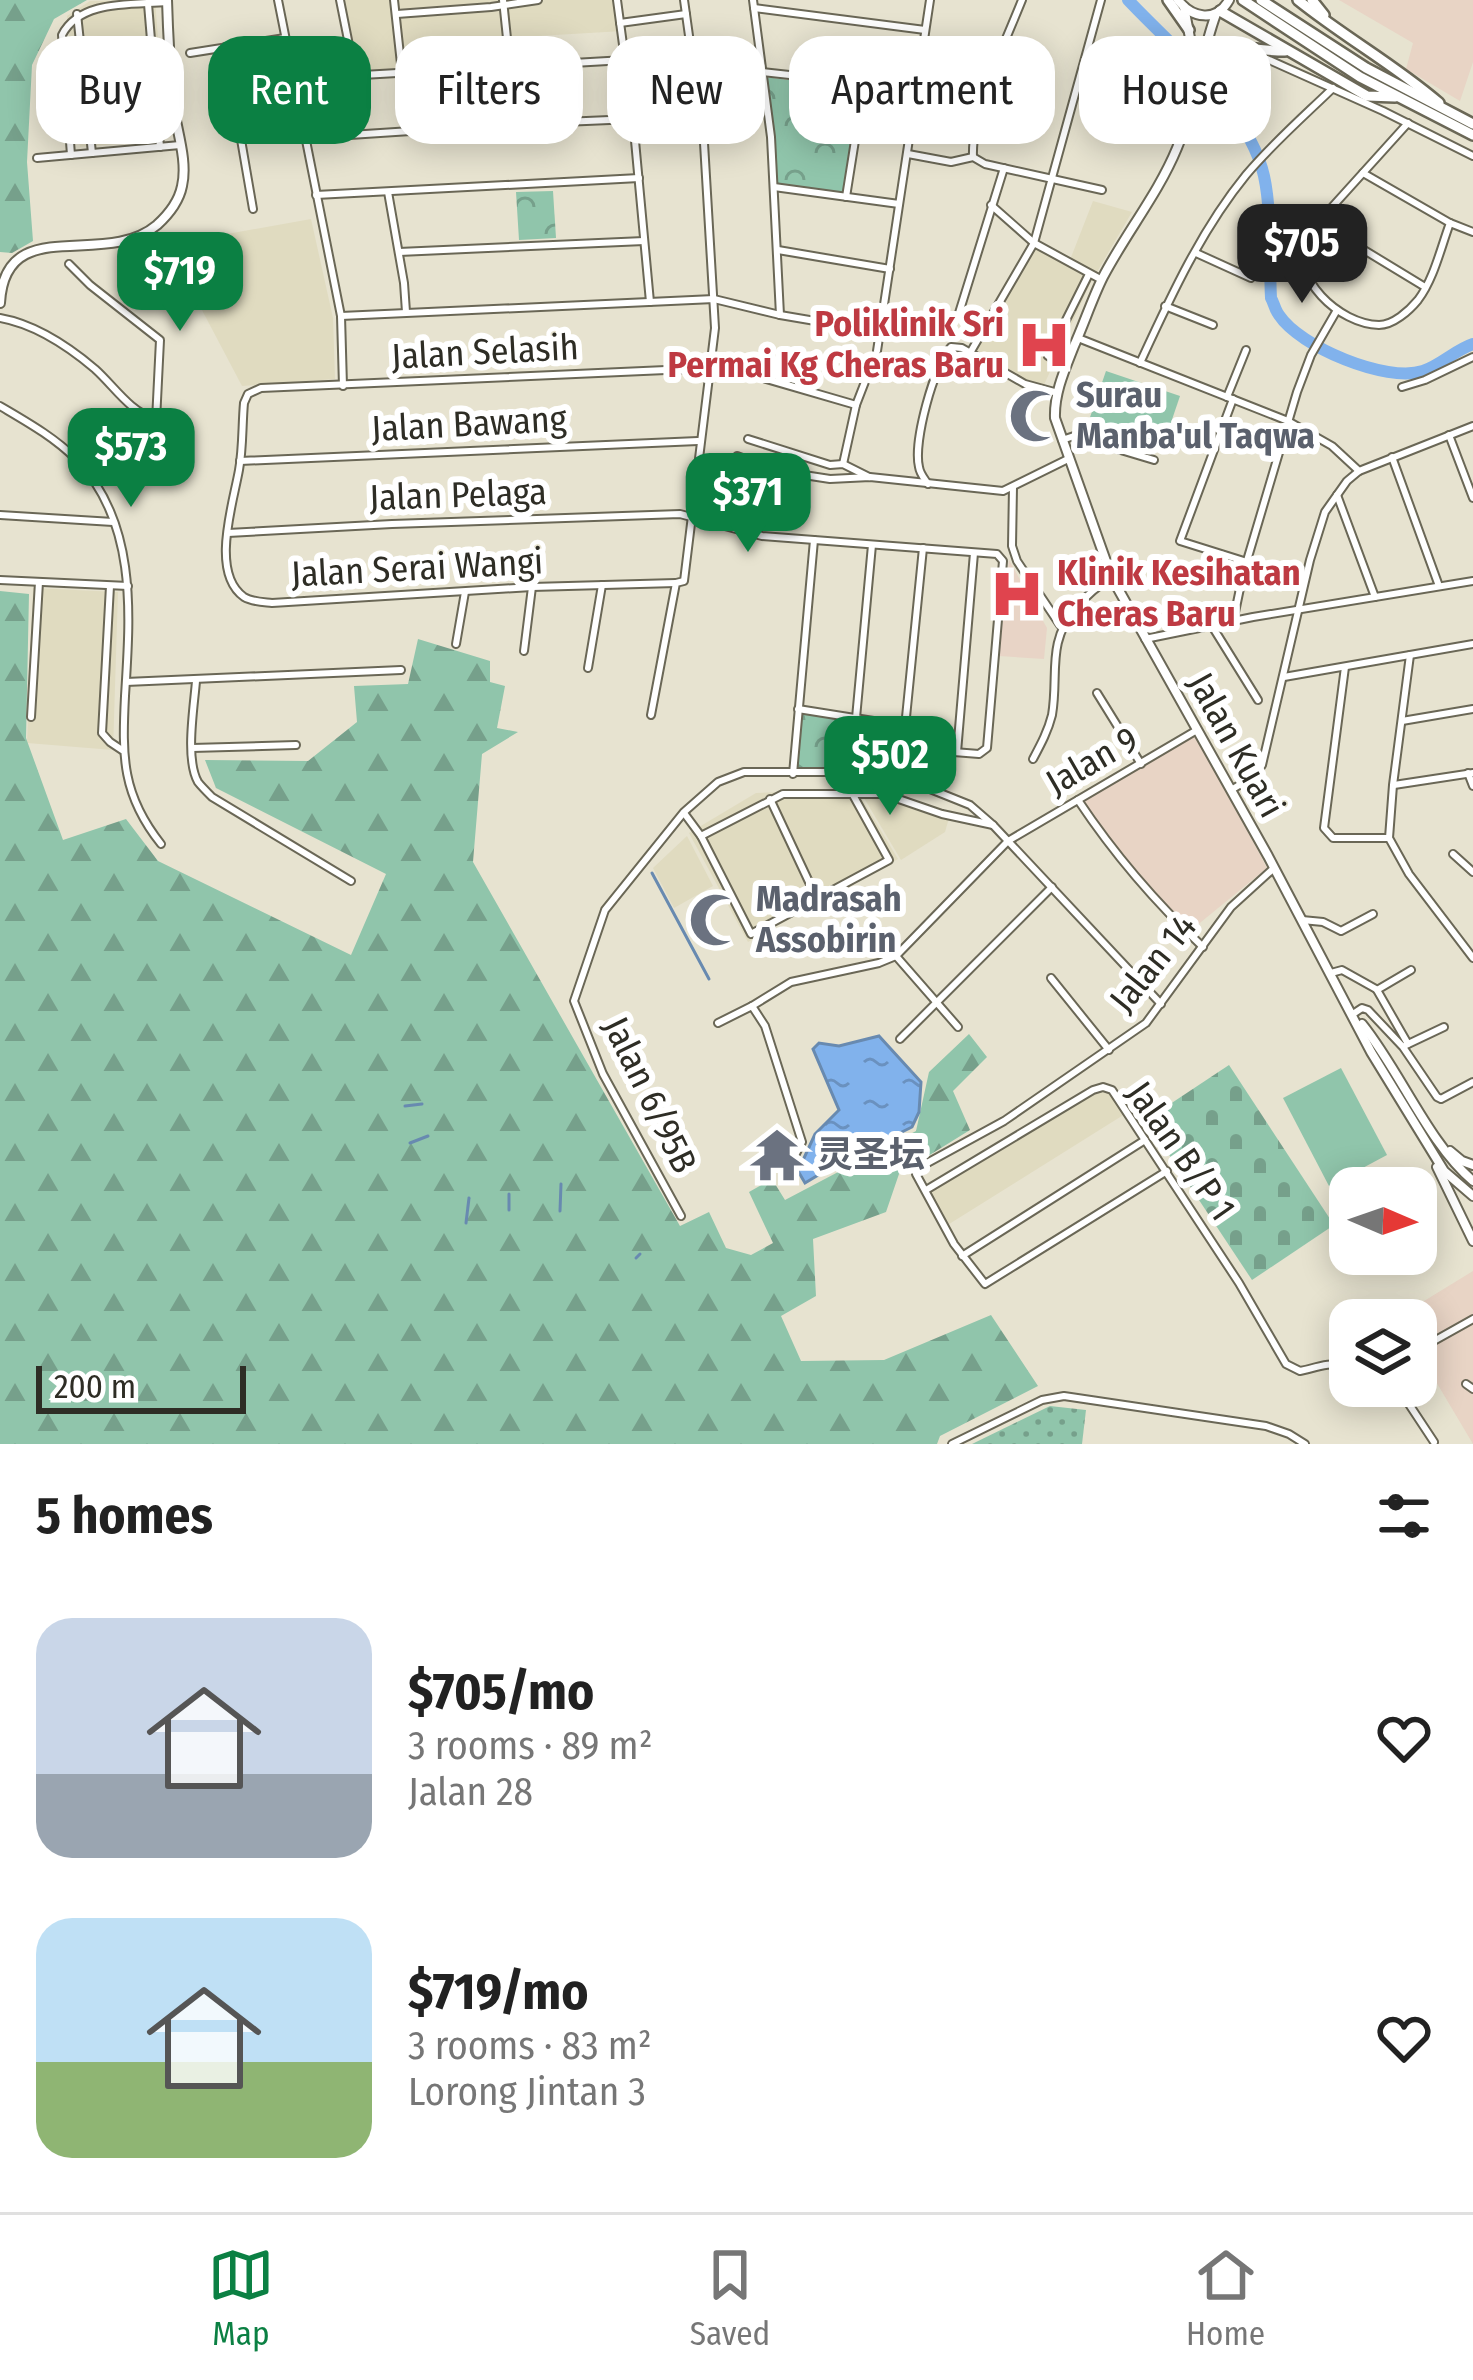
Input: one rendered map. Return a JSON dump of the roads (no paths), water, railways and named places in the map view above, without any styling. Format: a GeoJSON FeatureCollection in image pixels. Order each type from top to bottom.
{"type":"FeatureCollection","features":[{"type":"Feature","properties":{"kind":"highway"},"geometry":{"type":"LineString","coordinates":[[1243,0],[1348,63],[1473,124]]}},
{"type":"Feature","properties":{"kind":"highway"},"geometry":{"type":"LineString","coordinates":[[1261,0],[1395,97],[1473,135]]}},
{"type":"Feature","properties":{"kind":"highway"},"geometry":{"type":"LineString","coordinates":[[1298,0],[1414,81],[1449,112]]}},
{"type":"Feature","properties":{"kind":"highway"},"geometry":{"type":"LineString","coordinates":[[1312,0],[1335,28]]}},
{"type":"Feature","properties":{"kind":"highway"},"geometry":{"type":"LineString","coordinates":[[1176,2],[1189,30]]}},
{"type":"Feature","properties":{"kind":"highway"},"geometry":{"type":"LineString","coordinates":[[1218,12],[1366,96],[1395,97]]}},
{"type":"Feature","properties":{"kind":"highway"},"geometry":{"type":"LineString","coordinates":[[1271,50],[1285,51]]}},
{"type":"Feature","properties":{"kind":"street"},"geometry":{"type":"LineString","coordinates":[[278,0],[285,36]]}},
{"type":"Feature","properties":{"kind":"street"},"geometry":{"type":"LineString","coordinates":[[340,0],[348,36]]}},
{"type":"Feature","properties":{"kind":"street"},"geometry":{"type":"LineString","coordinates":[[394,0],[399,36]]}},
{"type":"Feature","properties":{"kind":"street"},"geometry":{"type":"LineString","coordinates":[[397,14],[538,0]]}},
{"type":"Feature","properties":{"kind":"street"},"geometry":{"type":"LineString","coordinates":[[617,0],[622,36]]}},
{"type":"Feature","properties":{"kind":"street"},"geometry":{"type":"LineString","coordinates":[[651,715],[680,582],[715,328],[704,143],[684,0]]}},
{"type":"Feature","properties":{"kind":"street"},"geometry":{"type":"LineString","coordinates":[[924,36],[930,0]]}},
{"type":"Feature","properties":{"kind":"street"},"geometry":{"type":"LineString","coordinates":[[969,159],[991,78],[1022,0]]}},
{"type":"Feature","properties":{"kind":"street"},"geometry":{"type":"LineString","coordinates":[[970,352],[1034,243],[1101,0]]}},
{"type":"Feature","properties":{"kind":"street"},"geometry":{"type":"LineString","coordinates":[[1208,36],[1229,0]]}},
{"type":"Feature","properties":{"kind":"street"},"geometry":{"type":"LineString","coordinates":[[0,303],[4,274],[18,256],[40,249],[118,244],[154,228],[172,208],[184,178],[167,1],[92,6],[68,23],[62,35],[71,155]]}},
{"type":"Feature","properties":{"kind":"street"},"geometry":{"type":"LineString","coordinates":[[503,2],[507,36]]}},
{"type":"Feature","properties":{"kind":"street"},"geometry":{"type":"LineString","coordinates":[[1176,2],[1191,14],[1218,12]]}},
{"type":"Feature","properties":{"kind":"street"},"geometry":{"type":"LineString","coordinates":[[148,4],[160,147]]}},
{"type":"Feature","properties":{"kind":"street"},"geometry":{"type":"LineString","coordinates":[[758,36],[753,4],[925,30]]}},
{"type":"Feature","properties":{"kind":"street"},"geometry":{"type":"LineString","coordinates":[[76,14],[92,153]]}},
{"type":"Feature","properties":{"kind":"street"},"geometry":{"type":"LineString","coordinates":[[620,23],[686,14]]}},
{"type":"Feature","properties":{"kind":"street","name":"Jalan Kuari"},"geometry":{"type":"LineString","coordinates":[[1189,30],[1190,36]]}},
{"type":"Feature","properties":{"kind":"street"},"geometry":{"type":"LineString","coordinates":[[190,53],[208,50]]}},
{"type":"Feature","properties":{"kind":"street"},"geometry":{"type":"LineString","coordinates":[[1271,62],[1473,156]]}},
{"type":"Feature","properties":{"kind":"street"},"geometry":{"type":"LineString","coordinates":[[1140,363],[1165,306],[1247,173],[1333,88]]}},
{"type":"Feature","properties":{"kind":"street"},"geometry":{"type":"LineString","coordinates":[[765,92],[775,187],[780,315]]}},
{"type":"Feature","properties":{"kind":"street"},"geometry":{"type":"LineString","coordinates":[[371,133],[607,120]]}},
{"type":"Feature","properties":{"kind":"street"},"geometry":{"type":"LineString","coordinates":[[1408,123],[1305,237],[1300,253],[1310,283],[1337,310],[1386,324],[1408,310],[1425,287],[1450,223]]}},
{"type":"Feature","properties":{"kind":"street"},"geometry":{"type":"LineString","coordinates":[[242,144],[253,209]]}},
{"type":"Feature","properties":{"kind":"street"},"geometry":{"type":"LineString","coordinates":[[305,144],[341,316],[343,386]]}},
{"type":"Feature","properties":{"kind":"street"},"geometry":{"type":"LineString","coordinates":[[636,144],[650,302]]}},
{"type":"Feature","properties":{"kind":"street"},"geometry":{"type":"LineString","coordinates":[[847,197],[855,144]]}},
{"type":"Feature","properties":{"kind":"street"},"geometry":{"type":"LineString","coordinates":[[878,351],[908,144]]}},
{"type":"Feature","properties":{"kind":"street","name":"Jalan Kuari"},"geometry":{"type":"LineString","coordinates":[[1178,144],[1102,280],[1066,367],[1055,418],[1112,578],[1145,640],[1371,1052],[1444,1171],[1473,1196]]}},
{"type":"Feature","properties":{"kind":"street"},"geometry":{"type":"LineString","coordinates":[[37,158],[180,145]]}},
{"type":"Feature","properties":{"kind":"street"},"geometry":{"type":"LineString","coordinates":[[907,154],[931,160],[969,159],[1102,190]]}},
{"type":"Feature","properties":{"kind":"street"},"geometry":{"type":"LineString","coordinates":[[958,313],[1004,168]]}},
{"type":"Feature","properties":{"kind":"street"},"geometry":{"type":"LineString","coordinates":[[1363,173],[1473,232]]}},
{"type":"Feature","properties":{"kind":"street"},"geometry":{"type":"LineString","coordinates":[[316,195],[639,178]]}},
{"type":"Feature","properties":{"kind":"street"},"geometry":{"type":"LineString","coordinates":[[775,187],[899,205]]}},
{"type":"Feature","properties":{"kind":"street"},"geometry":{"type":"LineString","coordinates":[[388,192],[406,313]]}},
{"type":"Feature","properties":{"kind":"street"},"geometry":{"type":"LineString","coordinates":[[991,205],[1034,243],[1102,280]]}},
{"type":"Feature","properties":{"kind":"street"},"geometry":{"type":"LineString","coordinates":[[1318,222],[1425,287]]}},
{"type":"Feature","properties":{"kind":"street"},"geometry":{"type":"LineString","coordinates":[[399,252],[644,241]]}},
{"type":"Feature","properties":{"kind":"street"},"geometry":{"type":"LineString","coordinates":[[778,250],[890,269]]}},
{"type":"Feature","properties":{"kind":"street"},"geometry":{"type":"LineString","coordinates":[[1196,253],[1251,278]]}},
{"type":"Feature","properties":{"kind":"street"},"geometry":{"type":"LineString","coordinates":[[69,264],[160,340],[154,461]]}},
{"type":"Feature","properties":{"kind":"street"},"geometry":{"type":"LineString","coordinates":[[1066,367],[1048,356],[1089,274]]}},
{"type":"Feature","properties":{"kind":"street"},"geometry":{"type":"LineString","coordinates":[[341,316],[714,299],[880,332]]}},
{"type":"Feature","properties":{"kind":"street"},"geometry":{"type":"LineString","coordinates":[[1165,306],[1213,326]]}},
{"type":"Feature","properties":{"kind":"street"},"geometry":{"type":"LineString","coordinates":[[1233,622],[1288,421],[1311,355],[1337,310]]}},
{"type":"Feature","properties":{"kind":"street"},"geometry":{"type":"LineString","coordinates":[[0,318],[24,324],[60,345],[94,368],[143,415],[157,420]]}},
{"type":"Feature","properties":{"kind":"street"},"geometry":{"type":"LineString","coordinates":[[1078,338],[1288,421],[1332,446],[1359,471]]}},
{"type":"Feature","properties":{"kind":"street"},"geometry":{"type":"LineString","coordinates":[[928,484],[919,471],[918,450],[945,352],[956,346],[1025,384],[1058,393]]}},
{"type":"Feature","properties":{"kind":"street"},"geometry":{"type":"LineString","coordinates":[[1246,350],[1180,541],[1247,562]]}},
{"type":"Feature","properties":{"kind":"street"},"geometry":{"type":"LineString","coordinates":[[1402,386],[1473,357]]}},
{"type":"Feature","properties":{"kind":"street","name":"Jalan Selasih"},"geometry":{"type":"LineString","coordinates":[[261,388],[711,368]]}},
{"type":"Feature","properties":{"kind":"street"},"geometry":{"type":"LineString","coordinates":[[843,464],[868,374]]}},
{"type":"Feature","properties":{"kind":"street"},"geometry":{"type":"LineString","coordinates":[[740,375],[856,405]]}},
{"type":"Feature","properties":{"kind":"street","name":"Jalan Serai Wangi"},"geometry":{"type":"LineString","coordinates":[[261,388],[248,394],[244,403],[228,533],[226,570],[247,600],[272,603],[680,582]]}},
{"type":"Feature","properties":{"kind":"street"},"geometry":{"type":"LineString","coordinates":[[0,406],[73,456],[94,481],[113,521],[128,586],[122,750],[133,800],[160,844]]}},
{"type":"Feature","properties":{"kind":"street"},"geometry":{"type":"LineString","coordinates":[[1231,790],[1256,776],[1262,764],[1325,512],[1359,471],[1473,426]]}},
{"type":"Feature","properties":{"kind":"street"},"geometry":{"type":"LineString","coordinates":[[1062,440],[1074,436],[1154,460]]}},
{"type":"Feature","properties":{"kind":"street"},"geometry":{"type":"LineString","coordinates":[[1449,436],[1473,498]]}},
{"type":"Feature","properties":{"kind":"street"},"geometry":{"type":"LineString","coordinates":[[748,439],[830,465],[843,464],[870,478]]}},
{"type":"Feature","properties":{"kind":"street","name":"Jalan Bawang"},"geometry":{"type":"LineString","coordinates":[[240,461],[700,441]]}},
{"type":"Feature","properties":{"kind":"street"},"geometry":{"type":"LineString","coordinates":[[737,456],[813,476],[1003,490],[1068,459]]}},
{"type":"Feature","properties":{"kind":"street"},"geometry":{"type":"LineString","coordinates":[[1392,458],[1439,586]]}},
{"type":"Feature","properties":{"kind":"street"},"geometry":{"type":"LineString","coordinates":[[1013,488],[1012,546],[1017,561],[1061,626]]}},
{"type":"Feature","properties":{"kind":"street"},"geometry":{"type":"LineString","coordinates":[[1337,495],[1375,597]]}},
{"type":"Feature","properties":{"kind":"street"},"geometry":{"type":"LineString","coordinates":[[0,515],[113,521]]}},
{"type":"Feature","properties":{"kind":"street","name":"Jalan Pelaga"},"geometry":{"type":"LineString","coordinates":[[228,533],[691,515],[749,534],[997,554],[1003,561],[987,748],[979,754],[956,752]]}},
{"type":"Feature","properties":{"kind":"street"},"geometry":{"type":"LineString","coordinates":[[793,774],[814,540]]}},
{"type":"Feature","properties":{"kind":"street"},"geometry":{"type":"LineString","coordinates":[[856,718],[872,545]]}},
{"type":"Feature","properties":{"kind":"street"},"geometry":{"type":"LineString","coordinates":[[900,777],[923,548]]}},
{"type":"Feature","properties":{"kind":"street"},"geometry":{"type":"LineString","coordinates":[[902,748],[956,752],[974,552]]}},
{"type":"Feature","properties":{"kind":"street"},"geometry":{"type":"LineString","coordinates":[[1034,758],[1053,711],[1061,626],[1083,599],[1112,578]]}},
{"type":"Feature","properties":{"kind":"street"},"geometry":{"type":"LineString","coordinates":[[0,580],[128,586]]}},
{"type":"Feature","properties":{"kind":"street"},"geometry":{"type":"LineString","coordinates":[[1145,640],[1473,580]]}},
{"type":"Feature","properties":{"kind":"street"},"geometry":{"type":"LineString","coordinates":[[31,717],[39,582]]}},
{"type":"Feature","properties":{"kind":"street"},"geometry":{"type":"LineString","coordinates":[[680,582],[686,591]]}},
{"type":"Feature","properties":{"kind":"street"},"geometry":{"type":"LineString","coordinates":[[588,668],[602,585]]}},
{"type":"Feature","properties":{"kind":"street"},"geometry":{"type":"LineString","coordinates":[[110,586],[102,733],[122,750]]}},
{"type":"Feature","properties":{"kind":"street"},"geometry":{"type":"LineString","coordinates":[[524,651],[532,587]]}},
{"type":"Feature","properties":{"kind":"street"},"geometry":{"type":"LineString","coordinates":[[456,644],[465,592]]}},
{"type":"Feature","properties":{"kind":"street"},"geometry":{"type":"LineString","coordinates":[[1212,626],[1258,700]]}},
{"type":"Feature","properties":{"kind":"street"},"geometry":{"type":"LineString","coordinates":[[1284,677],[1473,644]]}},
{"type":"Feature","properties":{"kind":"street"},"geometry":{"type":"LineString","coordinates":[[1410,655],[1390,838],[1409,874],[1473,958]]}},
{"type":"Feature","properties":{"kind":"street"},"geometry":{"type":"LineString","coordinates":[[1345,667],[1324,828],[1333,838],[1390,838]]}},
{"type":"Feature","properties":{"kind":"street"},"geometry":{"type":"LineString","coordinates":[[126,682],[401,670]]}},
{"type":"Feature","properties":{"kind":"street"},"geometry":{"type":"LineString","coordinates":[[196,681],[192,748],[200,784],[212,797],[351,881]]}},
{"type":"Feature","properties":{"kind":"street"},"geometry":{"type":"LineString","coordinates":[[1097,693],[1141,764]]}},
{"type":"Feature","properties":{"kind":"street"},"geometry":{"type":"LineString","coordinates":[[798,709],[905,726]]}},
{"type":"Feature","properties":{"kind":"street"},"geometry":{"type":"LineString","coordinates":[[1402,721],[1473,709]]}},
{"type":"Feature","properties":{"kind":"street","name":"Jalan 9"},"geometry":{"type":"LineString","coordinates":[[896,956],[1009,841],[1198,730]]}},
{"type":"Feature","properties":{"kind":"street"},"geometry":{"type":"LineString","coordinates":[[192,748],[296,745]]}},
{"type":"Feature","properties":{"kind":"street","name":"Jalan 6/95B"},"geometry":{"type":"LineString","coordinates":[[681,1216],[603,1074],[574,1000],[605,910],[684,812],[718,782],[744,772],[853,772],[900,777],[970,806],[1009,841],[1161,1004]]}},
{"type":"Feature","properties":{"kind":"street"},"geometry":{"type":"LineString","coordinates":[[684,812],[751,934],[889,860],[854,795],[853,772]]}},
{"type":"Feature","properties":{"kind":"street"},"geometry":{"type":"LineString","coordinates":[[1393,785],[1470,773],[1473,786]]}},
{"type":"Feature","properties":{"kind":"street"},"geometry":{"type":"LineString","coordinates":[[700,836],[783,794],[884,794],[993,825]]}},
{"type":"Feature","properties":{"kind":"street"},"geometry":{"type":"LineString","coordinates":[[770,800],[817,899]]}},
{"type":"Feature","properties":{"kind":"street"},"geometry":{"type":"LineString","coordinates":[[1078,800],[1114,853],[1202,947]]}},
{"type":"Feature","properties":{"kind":"street"},"geometry":{"type":"LineString","coordinates":[[1453,854],[1473,872]]}},
{"type":"Feature","properties":{"kind":"street","name":"Jalan 14"},"geometry":{"type":"LineString","coordinates":[[926,1190],[916,1174],[919,1168],[1004,1121],[1146,1023],[1231,908],[1274,868]]}},
{"type":"Feature","properties":{"kind":"street"},"geometry":{"type":"LineString","coordinates":[[900,1039],[1052,887]]}},
{"type":"Feature","properties":{"kind":"street"},"geometry":{"type":"LineString","coordinates":[[1302,920],[1323,922],[1342,931],[1373,914]]}},
{"type":"Feature","properties":{"kind":"street"},"geometry":{"type":"LineString","coordinates":[[718,1023],[790,982],[896,956],[958,1027]]}},
{"type":"Feature","properties":{"kind":"street"},"geometry":{"type":"LineString","coordinates":[[1331,974],[1342,970],[1377,990],[1437,1097],[1473,1082]]}},
{"type":"Feature","properties":{"kind":"street"},"geometry":{"type":"LineString","coordinates":[[1377,990],[1411,970]]}},
{"type":"Feature","properties":{"kind":"street"},"geometry":{"type":"LineString","coordinates":[[1051,978],[1109,1050]]}},
{"type":"Feature","properties":{"kind":"street"},"geometry":{"type":"LineString","coordinates":[[752,1006],[765,1026],[802,1142],[784,1177]]}},
{"type":"Feature","properties":{"kind":"street"},"geometry":{"type":"LineString","coordinates":[[1353,1014],[1368,1010],[1406,1045]]}},
{"type":"Feature","properties":{"kind":"street","name":"Jalan Kuari"},"geometry":{"type":"LineString","coordinates":[[1353,1014],[1379,1046],[1454,1164],[1473,1180]]}},
{"type":"Feature","properties":{"kind":"street"},"geometry":{"type":"LineString","coordinates":[[1406,1045],[1444,1027]]}},
{"type":"Feature","properties":{"kind":"street","name":"Jalan B/P 1"},"geometry":{"type":"LineString","coordinates":[[926,1190],[1094,1090],[1112,1090],[1286,1364],[1300,1370],[1329,1364]]}},
{"type":"Feature","properties":{"kind":"street"},"geometry":{"type":"LineString","coordinates":[[1004,1121],[1013,1138]]}},
{"type":"Feature","properties":{"kind":"street"},"geometry":{"type":"LineString","coordinates":[[962,1256],[1145,1140]]}},
{"type":"Feature","properties":{"kind":"street"},"geometry":{"type":"LineString","coordinates":[[1439,1142],[1473,1166]]}},
{"type":"Feature","properties":{"kind":"street"},"geometry":{"type":"LineString","coordinates":[[1434,1156],[1473,1241]]}},
{"type":"Feature","properties":{"kind":"street"},"geometry":{"type":"LineString","coordinates":[[926,1190],[945,1229],[985,1284],[1167,1171]]}},
{"type":"Feature","properties":{"kind":"street"},"geometry":{"type":"LineString","coordinates":[[1473,1223],[1473,1241]]}},
{"type":"Feature","properties":{"kind":"street"},"geometry":{"type":"LineString","coordinates":[[1437,1339],[1473,1318]]}},
{"type":"Feature","properties":{"kind":"street"},"geometry":{"type":"LineString","coordinates":[[952,1444],[1042,1400],[1064,1396],[1267,1426],[1305,1444]]}},
{"type":"Feature","properties":{"kind":"street"},"geometry":{"type":"LineString","coordinates":[[1411,1407],[1434,1442]]}},
{"type":"Feature","properties":{"kind":"water"},"geometry":{"type":"Polygon","coordinates":[[[879,1036],[921,1082],[919,1112],[912,1127],[805,1183],[798,1171],[815,1134],[839,1110],[813,1049],[819,1043],[839,1046],[879,1036]]]}},
{"type":"Feature","properties":{"kind":"waterway"},"geometry":{"type":"LineString","coordinates":[[1128,0],[1208,81],[1256,151],[1268,205],[1271,298],[1290,327],[1345,360],[1388,372],[1423,371],[1473,344]]}},
{"type":"Feature","properties":{"kind":"waterway"},"geometry":{"type":"LineString","coordinates":[[652,873],[709,979]]}},
{"type":"Feature","properties":{"kind":"waterway"},"geometry":{"type":"LineString","coordinates":[[405,1106],[422,1104]]}},
{"type":"Feature","properties":{"kind":"waterway"},"geometry":{"type":"LineString","coordinates":[[410,1143],[428,1136]]}},
{"type":"Feature","properties":{"kind":"waterway"},"geometry":{"type":"LineString","coordinates":[[560,1211],[561,1184]]}},
{"type":"Feature","properties":{"kind":"waterway"},"geometry":{"type":"LineString","coordinates":[[509,1194],[509,1210]]}},
{"type":"Feature","properties":{"kind":"waterway"},"geometry":{"type":"LineString","coordinates":[[466,1223],[469,1198]]}},
{"type":"Feature","properties":{"kind":"waterway"},"geometry":{"type":"LineString","coordinates":[[636,1258],[640,1254]]}},
{"type":"Feature","properties":{"kind":"place","name":"Poliklinik Sri Permai Kg Cheras Baru"},"geometry":{"type":"Point","coordinates":[1044,345]}},
{"type":"Feature","properties":{"kind":"place","name":"Surau Manba'ul Taqwa"},"geometry":{"type":"Point","coordinates":[1036,416]}},
{"type":"Feature","properties":{"kind":"place","name":"Klinik Kesihatan Cheras Baru"},"geometry":{"type":"Point","coordinates":[1017,594]}},
{"type":"Feature","properties":{"kind":"place","name":"Madrasah Assobirin"},"geometry":{"type":"Point","coordinates":[716,920]}},
{"type":"Feature","properties":{"kind":"place","name":"灵圣坛"},"geometry":{"type":"Point","coordinates":[777,1155]}}]}
